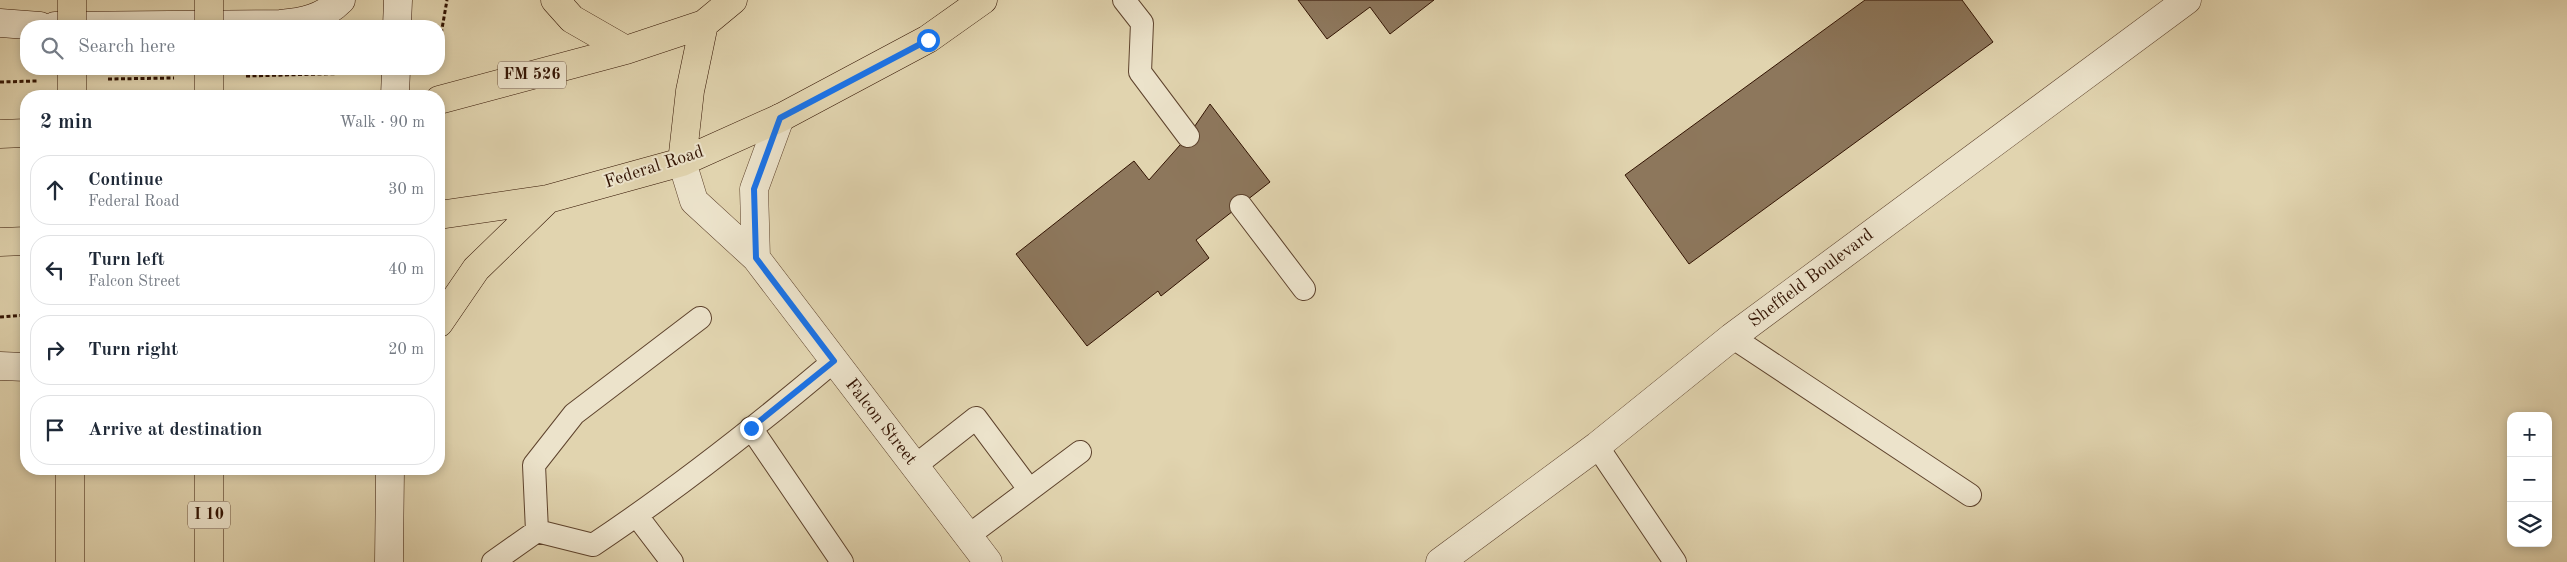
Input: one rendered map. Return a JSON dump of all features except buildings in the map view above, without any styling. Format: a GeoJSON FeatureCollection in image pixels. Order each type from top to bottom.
{"type":"FeatureCollection","features":[{"type":"Feature","properties":{"kind":"main road"},"geometry":{"type":"LineString","coordinates":[[72,0],[72,20]]}},
{"type":"Feature","properties":{"kind":"main road"},"geometry":{"type":"LineString","coordinates":[[209,0],[209,20]]}},
{"type":"Feature","properties":{"kind":"main road"},"geometry":{"type":"LineString","coordinates":[[555,0],[572,19],[626,50]]}},
{"type":"Feature","properties":{"kind":"main road","name":"FM 526"},"geometry":{"type":"LineString","coordinates":[[445,98],[626,50],[704,24],[733,0]]}},
{"type":"Feature","properties":{"kind":"main road","name":"Federal Road"},"geometry":{"type":"LineString","coordinates":[[445,214],[548,199],[682,162],[780,118],[928,40],[983,0]]}},
{"type":"Feature","properties":{"kind":"main road"},"geometry":{"type":"LineString","coordinates":[[682,162],[690,91],[704,24]]}},
{"type":"Feature","properties":{"kind":"main road"},"geometry":{"type":"LineString","coordinates":[[72,75],[72,90]]}},
{"type":"Feature","properties":{"kind":"main road"},"geometry":{"type":"LineString","coordinates":[[209,75],[209,90]]}},
{"type":"Feature","properties":{"kind":"main road"},"geometry":{"type":"LineString","coordinates":[[0,134],[20,133]]}},
{"type":"Feature","properties":{"kind":"main road"},"geometry":{"type":"LineString","coordinates":[[445,314],[476,269],[548,199]]}},
{"type":"Feature","properties":{"kind":"main road"},"geometry":{"type":"LineString","coordinates":[[0,242],[20,241]]}},
{"type":"Feature","properties":{"kind":"main road"},"geometry":{"type":"LineString","coordinates":[[70,475],[70,562]]}},
{"type":"Feature","properties":{"kind":"main road","name":"I 10"},"geometry":{"type":"LineString","coordinates":[[209,475],[209,562]]}},
{"type":"Feature","properties":{"kind":"street"},"geometry":{"type":"LineString","coordinates":[[310,20],[332,10],[341,0]]}},
{"type":"Feature","properties":{"kind":"street"},"geometry":{"type":"LineString","coordinates":[[397,20],[398,0]]}},
{"type":"Feature","properties":{"kind":"street","name":"Sheffield Boulevard"},"geometry":{"type":"LineString","coordinates":[[1440,562],[1596,446],[1732,337],[2178,3]]}},
{"type":"Feature","properties":{"kind":"street"},"geometry":{"type":"LineString","coordinates":[[0,23],[20,24]]}},
{"type":"Feature","properties":{"kind":"street"},"geometry":{"type":"LineString","coordinates":[[395,90],[396,75]]}},
{"type":"Feature","properties":{"kind":"street"},"geometry":{"type":"LineString","coordinates":[[756,258],[754,189],[780,118]]}},
{"type":"Feature","properties":{"kind":"street","name":"Falcon Street"},"geometry":{"type":"LineString","coordinates":[[682,162],[694,201],[756,258],[988,562]]}},
{"type":"Feature","properties":{"kind":"street"},"geometry":{"type":"LineString","coordinates":[[0,366],[20,367]]}},
{"type":"Feature","properties":{"kind":"street"},"geometry":{"type":"LineString","coordinates":[[386,476],[389,562]]}},
{"type":"Feature","properties":{"kind":"lane"},"geometry":{"type":"LineString","coordinates":[[1124,0],[1142,23],[1140,72],[1188,136]]}},
{"type":"Feature","properties":{"kind":"lane"},"geometry":{"type":"LineString","coordinates":[[1241,206],[1304,289]]}},
{"type":"Feature","properties":{"kind":"lane"},"geometry":{"type":"LineString","coordinates":[[537,531],[534,465],[574,414],[700,318]]}},
{"type":"Feature","properties":{"kind":"lane"},"geometry":{"type":"LineString","coordinates":[[1732,337],[1970,494]]}},
{"type":"Feature","properties":{"kind":"lane"},"geometry":{"type":"LineString","coordinates":[[493,562],[537,531],[593,545],[637,516],[834,361]]}},
{"type":"Feature","properties":{"kind":"lane"},"geometry":{"type":"LineString","coordinates":[[914,466],[976,418],[1029,489]]}},
{"type":"Feature","properties":{"kind":"lane"},"geometry":{"type":"LineString","coordinates":[[751,428],[842,562]]}},
{"type":"Feature","properties":{"kind":"lane"},"geometry":{"type":"LineString","coordinates":[[1596,446],[1675,562]]}},
{"type":"Feature","properties":{"kind":"lane"},"geometry":{"type":"LineString","coordinates":[[968,536],[1080,452]]}},
{"type":"Feature","properties":{"kind":"lane"},"geometry":{"type":"LineString","coordinates":[[637,516],[672,562]]}},
{"type":"Feature","properties":{"kind":"path"},"geometry":{"type":"LineString","coordinates":[[444,20],[447,0]]}},
{"type":"Feature","properties":{"kind":"path"},"geometry":{"type":"LineString","coordinates":[[0,317],[20,315]]}},
{"type":"Feature","properties":{"kind":"route"},"geometry":{"type":"LineString","coordinates":[[751,428],[834,361],[756,258],[754,189],[780,118],[928,40]]}}]}
